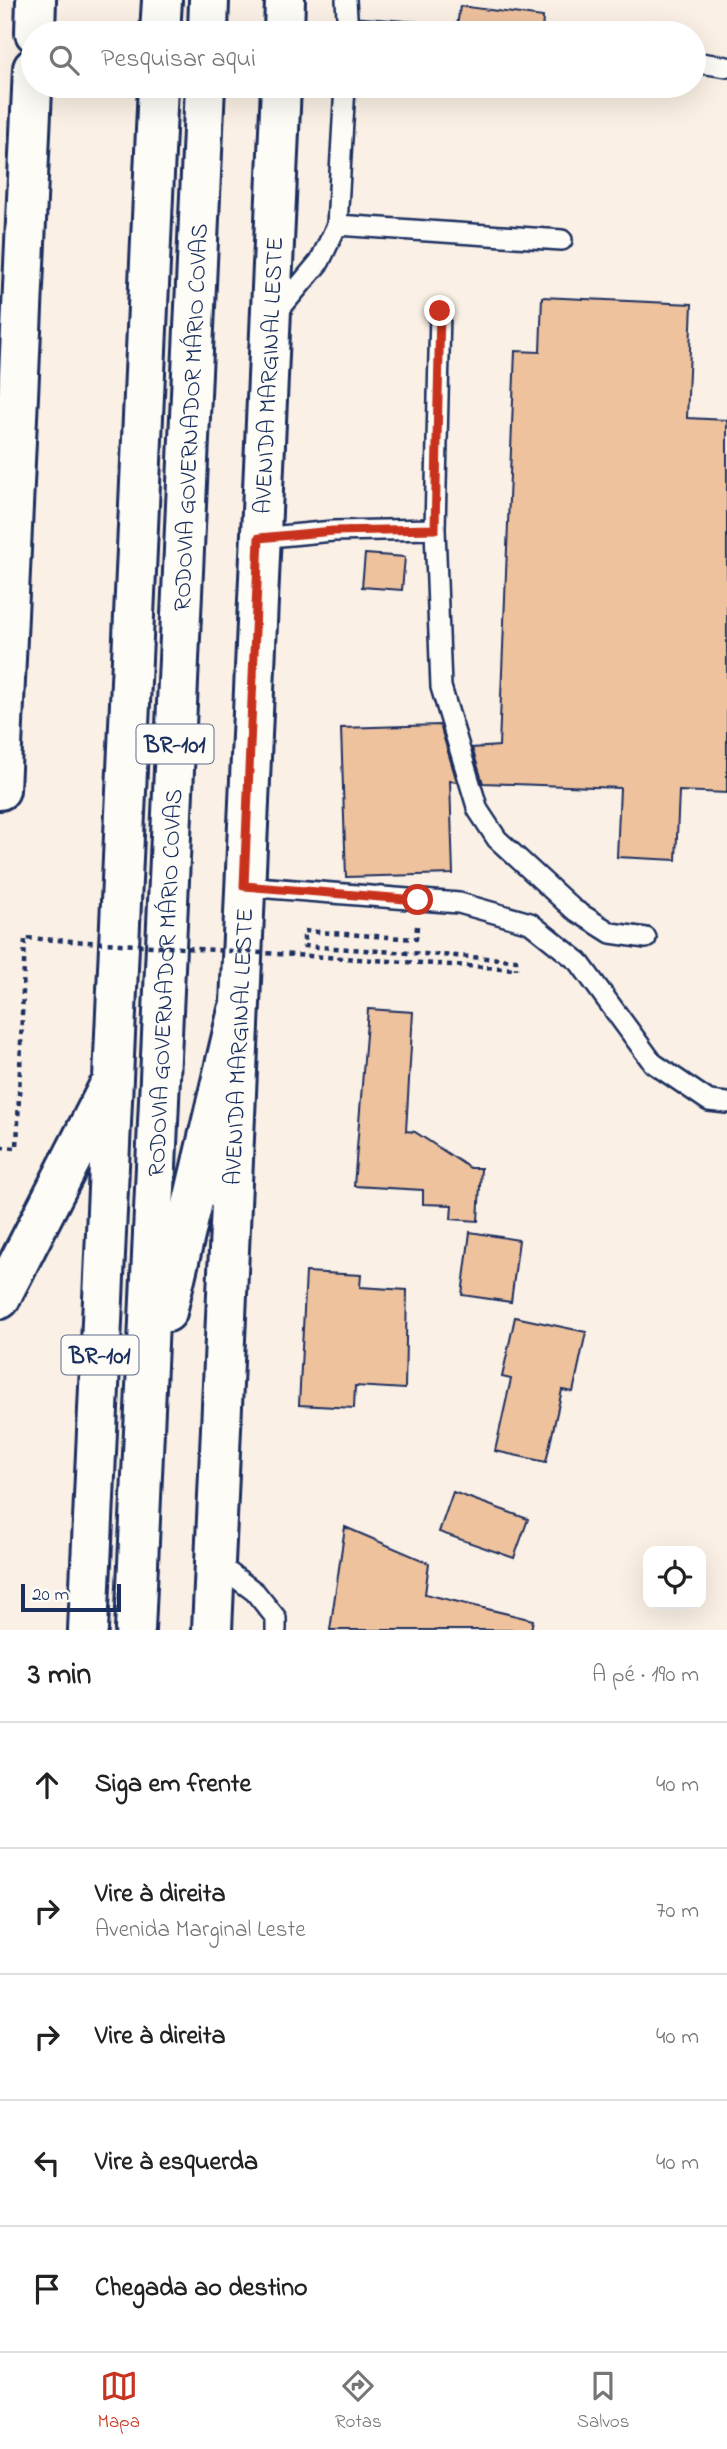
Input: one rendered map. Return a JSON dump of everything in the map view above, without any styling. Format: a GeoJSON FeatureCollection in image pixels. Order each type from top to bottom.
{"type":"FeatureCollection","features":[{"type":"Feature","properties":{"kind":"main road"},"geometry":{"type":"LineString","coordinates":[[35,21],[36,0]]}},
{"type":"Feature","properties":{"kind":"main road"},"geometry":{"type":"LineString","coordinates":[[161,21],[162,0]]}},
{"type":"Feature","properties":{"kind":"main road"},"geometry":{"type":"LineString","coordinates":[[208,21],[209,0]]}},
{"type":"Feature","properties":{"kind":"main road"},"geometry":{"type":"LineString","coordinates":[[284,21],[285,0]]}},
{"type":"Feature","properties":{"kind":"main road"},"geometry":{"type":"LineString","coordinates":[[0,790],[9,371],[31,98]]}},
{"type":"Feature","properties":{"kind":"main road","name":"RODOVIA GOVERNADOR MÁRIO COVAS"},"geometry":{"type":"LineString","coordinates":[[88,1630],[157,98]]}},
{"type":"Feature","properties":{"kind":"main road","name":"RODOVIA GOVERNADOR MÁRIO COVAS"},"geometry":{"type":"LineString","coordinates":[[135,1630],[204,98]]}},
{"type":"Feature","properties":{"kind":"main road","name":"AVENIDA MARGINAL LESTE"},"geometry":{"type":"LineString","coordinates":[[212,1630],[280,98]]}},
{"type":"Feature","properties":{"kind":"main road"},"geometry":{"type":"LineString","coordinates":[[145,1402],[238,1010]]}},
{"type":"Feature","properties":{"kind":"main road"},"geometry":{"type":"LineString","coordinates":[[0,1299],[113,1079]]}},
{"type":"Feature","properties":{"kind":"lane"},"geometry":{"type":"LineString","coordinates":[[346,0],[348,21]]}},
{"type":"Feature","properties":{"kind":"lane"},"geometry":{"type":"LineString","coordinates":[[706,64],[727,67]]}},
{"type":"Feature","properties":{"kind":"lane"},"geometry":{"type":"LineString","coordinates":[[271,320],[320,261],[337,225],[344,98]]}},
{"type":"Feature","properties":{"kind":"lane"},"geometry":{"type":"LineString","coordinates":[[337,225],[562,240]]}},
{"type":"Feature","properties":{"kind":"lane"},"geometry":{"type":"LineString","coordinates":[[440,311],[435,529],[441,687],[478,810],[497,839],[573,909],[611,933],[646,938]]}},
{"type":"Feature","properties":{"kind":"lane"},"geometry":{"type":"LineString","coordinates":[[259,538],[333,531],[435,529]]}},
{"type":"Feature","properties":{"kind":"lane"},"geometry":{"type":"LineString","coordinates":[[244,886],[459,903],[530,923],[579,962],[653,1063],[709,1101],[727,1102]]}},
{"type":"Feature","properties":{"kind":"lane"},"geometry":{"type":"LineString","coordinates":[[215,1562],[255,1592],[276,1618],[276,1630]]}},
{"type":"Feature","properties":{"kind":"path"},"geometry":{"type":"LineString","coordinates":[[0,1147],[17,1148],[24,938],[516,969],[516,960],[304,946],[304,931],[416,939],[418,900]]}},
{"type":"Feature","properties":{"kind":"building"},"geometry":{"type":"Polygon","coordinates":[[[460,6],[543,17],[543,21],[458,21],[460,6]]]}},
{"type":"Feature","properties":{"kind":"building"},"geometry":{"type":"Polygon","coordinates":[[[542,297],[692,304],[687,418],[727,420],[727,793],[679,791],[676,860],[617,857],[620,788],[483,783],[472,748],[499,746],[515,351],[540,352],[542,297]]]}},
{"type":"Feature","properties":{"kind":"building"},"geometry":{"type":"Polygon","coordinates":[[[365,554],[405,557],[402,590],[362,587],[365,554]]]}},
{"type":"Feature","properties":{"kind":"building"},"geometry":{"type":"Polygon","coordinates":[[[440,725],[457,782],[450,781],[453,874],[346,877],[341,728],[440,725]]]}},
{"type":"Feature","properties":{"kind":"building"},"geometry":{"type":"Polygon","coordinates":[[[368,1009],[413,1012],[406,1131],[415,1132],[470,1168],[481,1168],[478,1221],[451,1219],[452,1205],[423,1204],[423,1190],[354,1186],[368,1009]]]}},
{"type":"Feature","properties":{"kind":"building"},"geometry":{"type":"Polygon","coordinates":[[[470,1232],[519,1240],[511,1302],[462,1295],[470,1232]]]}},
{"type":"Feature","properties":{"kind":"building"},"geometry":{"type":"Polygon","coordinates":[[[306,1272],[361,1275],[360,1287],[407,1290],[405,1389],[355,1386],[354,1408],[299,1405],[306,1272]]]}},
{"type":"Feature","properties":{"kind":"building"},"geometry":{"type":"Polygon","coordinates":[[[515,1317],[586,1332],[573,1392],[562,1390],[546,1462],[495,1451],[511,1379],[502,1377],[515,1317]]]}},
{"type":"Feature","properties":{"kind":"building"},"geometry":{"type":"Polygon","coordinates":[[[453,1492],[528,1519],[514,1558],[439,1532],[453,1492]]]}},
{"type":"Feature","properties":{"kind":"building"},"geometry":{"type":"Polygon","coordinates":[[[345,1527],[429,1563],[425,1594],[533,1620],[531,1630],[330,1630],[345,1527]]]}},
{"type":"Feature","properties":{"kind":"route"},"geometry":{"type":"LineString","coordinates":[[418,900],[326,895],[244,886],[259,538],[333,531],[435,529],[440,311]]}}]}
